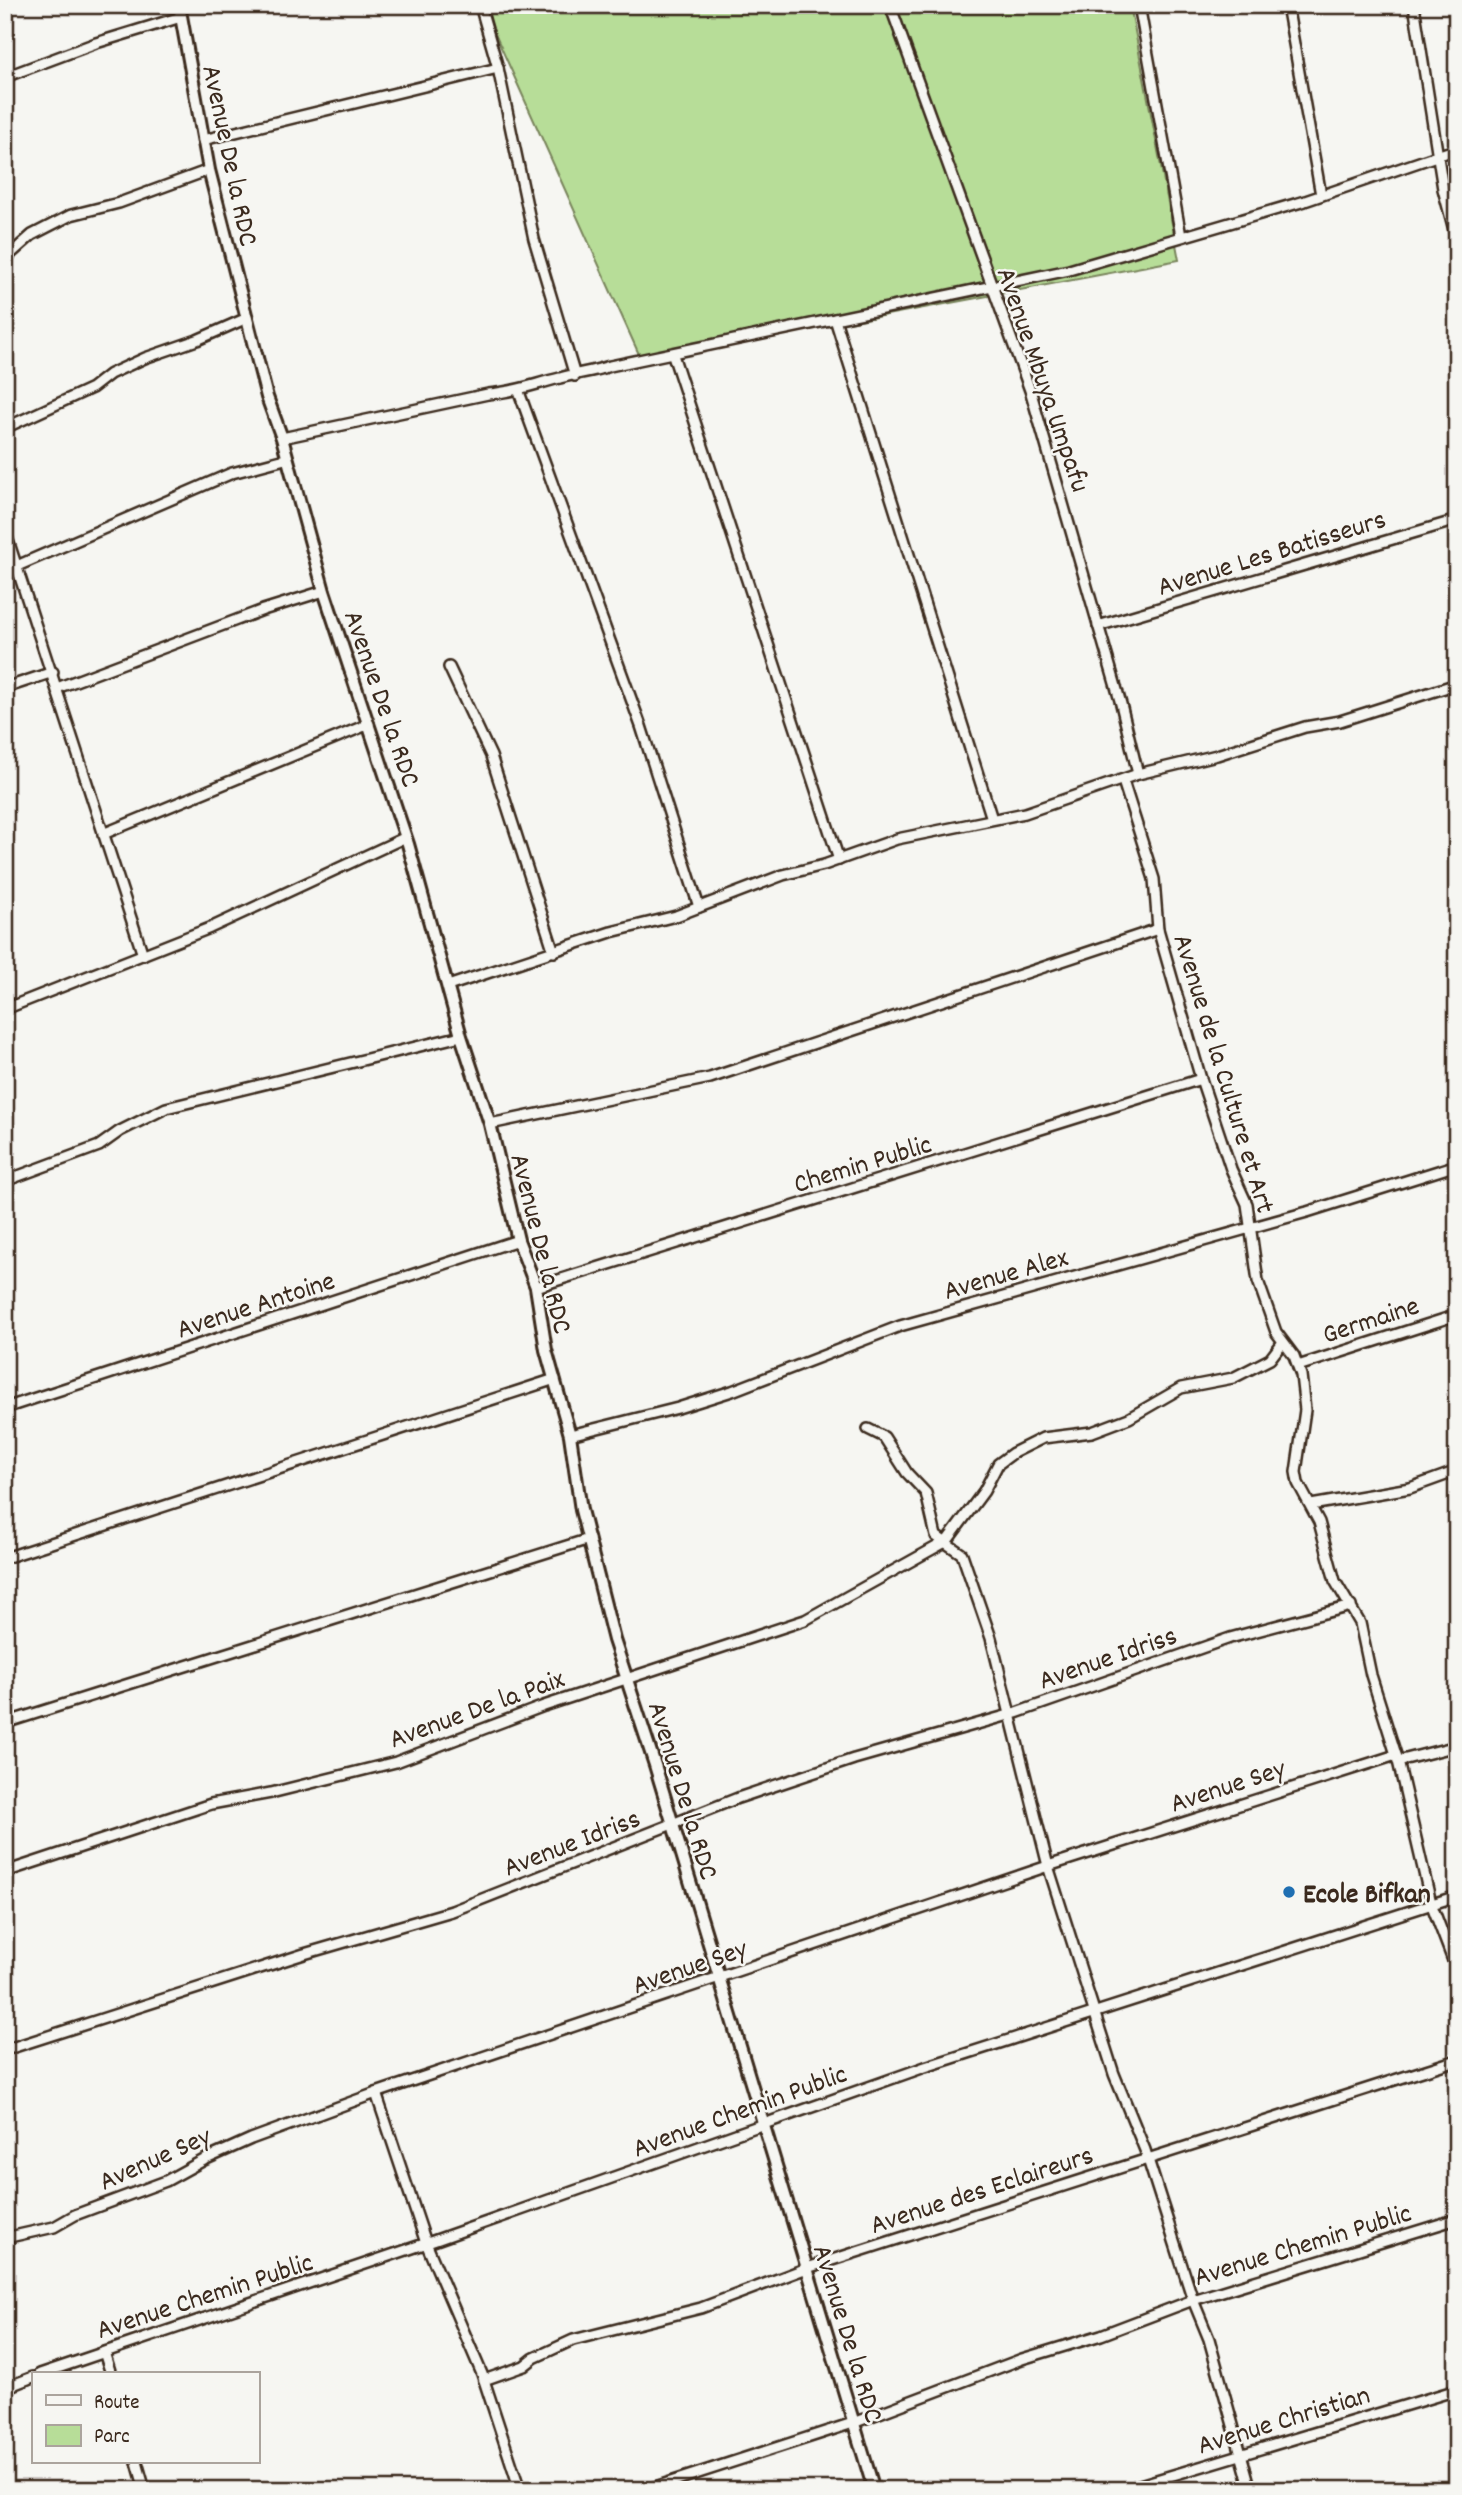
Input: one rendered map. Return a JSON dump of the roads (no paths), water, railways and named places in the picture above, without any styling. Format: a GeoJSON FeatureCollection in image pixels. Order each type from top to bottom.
{"type":"FeatureCollection","features":[{"type":"Feature","properties":{"kind":"street","name":"Avenue De la RDC"},"geometry":{"type":"LineString","coordinates":[[178,5],[209,170],[267,397],[282,438],[285,458],[324,591],[406,837],[461,1036],[489,1124],[518,1240],[536,1287],[546,1350],[570,1435],[581,1510],[614,1640],[674,1826],[874,2490]]}},
{"type":"Feature","properties":{"kind":"street"},"geometry":{"type":"LineString","coordinates":[[480,5],[498,68],[534,239],[575,376]]}},
{"type":"Feature","properties":{"kind":"street","name":"Avenue Mbuya Umpafu"},"geometry":{"type":"LineString","coordinates":[[890,5],[1031,393],[1138,774]]}},
{"type":"Feature","properties":{"kind":"street"},"geometry":{"type":"LineString","coordinates":[[1139,5],[1181,236]]}},
{"type":"Feature","properties":{"kind":"street"},"geometry":{"type":"LineString","coordinates":[[1287,5],[1321,195]]}},
{"type":"Feature","properties":{"kind":"street"},"geometry":{"type":"LineString","coordinates":[[1414,5],[1443,189],[1457,241]]}},
{"type":"Feature","properties":{"kind":"street"},"geometry":{"type":"LineString","coordinates":[[5,77],[181,17]]}},
{"type":"Feature","properties":{"kind":"street"},"geometry":{"type":"LineString","coordinates":[[203,140],[498,68]]}},
{"type":"Feature","properties":{"kind":"street"},"geometry":{"type":"LineString","coordinates":[[282,438],[488,394],[519,392],[562,377],[1069,270],[1321,195],[1457,149]]}},
{"type":"Feature","properties":{"kind":"street"},"geometry":{"type":"LineString","coordinates":[[5,259],[32,235],[71,215],[118,203],[209,170]]}},
{"type":"Feature","properties":{"kind":"street"},"geometry":{"type":"LineString","coordinates":[[5,428],[92,388],[145,358],[226,329],[247,318]]}},
{"type":"Feature","properties":{"kind":"street"},"geometry":{"type":"LineString","coordinates":[[835,319],[992,819]]}},
{"type":"Feature","properties":{"kind":"street"},"geometry":{"type":"LineString","coordinates":[[673,355],[839,860]]}},
{"type":"Feature","properties":{"kind":"street"},"geometry":{"type":"LineString","coordinates":[[519,392],[641,726],[699,907]]}},
{"type":"Feature","properties":{"kind":"street"},"geometry":{"type":"LineString","coordinates":[[18,566],[232,473],[285,458]]}},
{"type":"Feature","properties":{"kind":"street","name":"Avenue Les Batisseurs"},"geometry":{"type":"LineString","coordinates":[[1098,626],[1457,520]]}},
{"type":"Feature","properties":{"kind":"street"},"geometry":{"type":"LineString","coordinates":[[5,531],[143,955]]}},
{"type":"Feature","properties":{"kind":"street"},"geometry":{"type":"LineString","coordinates":[[57,688],[263,610],[324,591]]}},
{"type":"Feature","properties":{"kind":"street"},"geometry":{"type":"LineString","coordinates":[[449,667],[491,756],[554,953]]}},
{"type":"Feature","properties":{"kind":"street"},"geometry":{"type":"LineString","coordinates":[[5,688],[53,672]]}},
{"type":"Feature","properties":{"kind":"street"},"geometry":{"type":"LineString","coordinates":[[447,986],[554,953],[611,932],[651,924],[783,875],[839,860],[897,839],[1025,813],[1138,774],[1217,755],[1305,727],[1340,721],[1457,684]]}},
{"type":"Feature","properties":{"kind":"street"},"geometry":{"type":"LineString","coordinates":[[103,834],[369,724]]}},
{"type":"Feature","properties":{"kind":"street","name":"Avenue de la Culture et Art"},"geometry":{"type":"LineString","coordinates":[[1123,781],[1154,879],[1158,929],[1201,1079],[1231,1169],[1247,1205],[1258,1281],[1283,1342],[1289,1347],[1298,1366],[1305,1410],[1296,1472],[1301,1492],[1311,1505],[1325,1538],[1335,1581],[1360,1623],[1397,1758],[1431,1903],[1457,1972]]}},
{"type":"Feature","properties":{"kind":"street"},"geometry":{"type":"LineString","coordinates":[[5,1009],[210,928],[406,837]]}},
{"type":"Feature","properties":{"kind":"street"},"geometry":{"type":"LineString","coordinates":[[489,1124],[710,1078],[1158,929]]}},
{"type":"Feature","properties":{"kind":"street"},"geometry":{"type":"LineString","coordinates":[[5,1181],[99,1146],[120,1130],[166,1108],[461,1036]]}},
{"type":"Feature","properties":{"kind":"street","name":"Chemin Public"},"geometry":{"type":"LineString","coordinates":[[536,1287],[1201,1079]]}},
{"type":"Feature","properties":{"kind":"street","name":"Avenue Alex"},"geometry":{"type":"LineString","coordinates":[[570,1435],[678,1408],[732,1391],[900,1326],[1249,1226],[1307,1212],[1457,1165]]}},
{"type":"Feature","properties":{"kind":"street","name":"Avenue Antoine"},"geometry":{"type":"LineString","coordinates":[[5,1408],[518,1240]]}},
{"type":"Feature","properties":{"kind":"street","name":"Germaine"},"geometry":{"type":"LineString","coordinates":[[1298,1366],[1457,1315]]}},
{"type":"Feature","properties":{"kind":"street"},"geometry":{"type":"LineString","coordinates":[[947,1541],[977,1501],[998,1464],[1013,1453],[1043,1438],[1092,1432],[1129,1418],[1181,1388],[1233,1378],[1270,1359],[1283,1342]]}},
{"type":"Feature","properties":{"kind":"street"},"geometry":{"type":"LineString","coordinates":[[5,1558],[555,1379]]}},
{"type":"Feature","properties":{"kind":"street"},"geometry":{"type":"LineString","coordinates":[[868,1429],[884,1437],[907,1473],[926,1493],[936,1535],[962,1554],[998,1662],[1008,1715],[1048,1866],[1118,2085],[1147,2157],[1193,2300],[1209,2339],[1251,2490]]}},
{"type":"Feature","properties":{"kind":"street"},"geometry":{"type":"LineString","coordinates":[[1311,1505],[1410,1488],[1457,1471]]}},
{"type":"Feature","properties":{"kind":"street"},"geometry":{"type":"LineString","coordinates":[[5,1723],[589,1539]]}},
{"type":"Feature","properties":{"kind":"street","name":"Avenue De la Paix"},"geometry":{"type":"LineString","coordinates":[[5,1872],[201,1807],[396,1762],[544,1706],[805,1620],[947,1541]]}},
{"type":"Feature","properties":{"kind":"street","name":"Avenue Idriss"},"geometry":{"type":"LineString","coordinates":[[5,2050],[304,1954],[452,1911],[674,1826],[738,1798],[828,1768],[1008,1715],[1191,1651],[1351,1606]]}},
{"type":"Feature","properties":{"kind":"street","name":"Avenue Sey"},"geometry":{"type":"LineString","coordinates":[[5,2238],[54,2227],[75,2215],[166,2182],[204,2160],[251,2139],[376,2093],[1048,1866],[1397,1758],[1457,1746]]}},
{"type":"Feature","properties":{"kind":"street","name":"Avenue Chemin Public"},"geometry":{"type":"LineString","coordinates":[[46,2372],[426,2243],[925,2067],[1457,1896]]}},
{"type":"Feature","properties":{"kind":"street","name":"Avenue des Eclaireurs"},"geometry":{"type":"LineString","coordinates":[[484,2380],[524,2366],[534,2358],[573,2340],[701,2308],[807,2268],[1457,2060]]}},
{"type":"Feature","properties":{"kind":"street"},"geometry":{"type":"LineString","coordinates":[[376,2093],[426,2243],[484,2380],[520,2490]]}},
{"type":"Feature","properties":{"kind":"street","name":"Avenue Chemin Public"},"geometry":{"type":"LineString","coordinates":[[646,2490],[853,2423],[1022,2359],[1101,2335],[1193,2300],[1457,2219]]}},
{"type":"Feature","properties":{"kind":"street"},"geometry":{"type":"LineString","coordinates":[[104,2352],[110,2372]]}},
{"type":"Feature","properties":{"kind":"street"},"geometry":{"type":"LineString","coordinates":[[5,2388],[32,2377]]}},
{"type":"Feature","properties":{"kind":"street","name":"Avenue Christian"},"geometry":{"type":"LineString","coordinates":[[1123,2490],[1457,2390]]}},
{"type":"Feature","properties":{"kind":"street"},"geometry":{"type":"LineString","coordinates":[[138,2464],[145,2490]]}},
{"type":"Feature","properties":{"kind":"place","name":"Ecole Bifkan"},"geometry":{"type":"Point","coordinates":[1289,1892]}}]}
